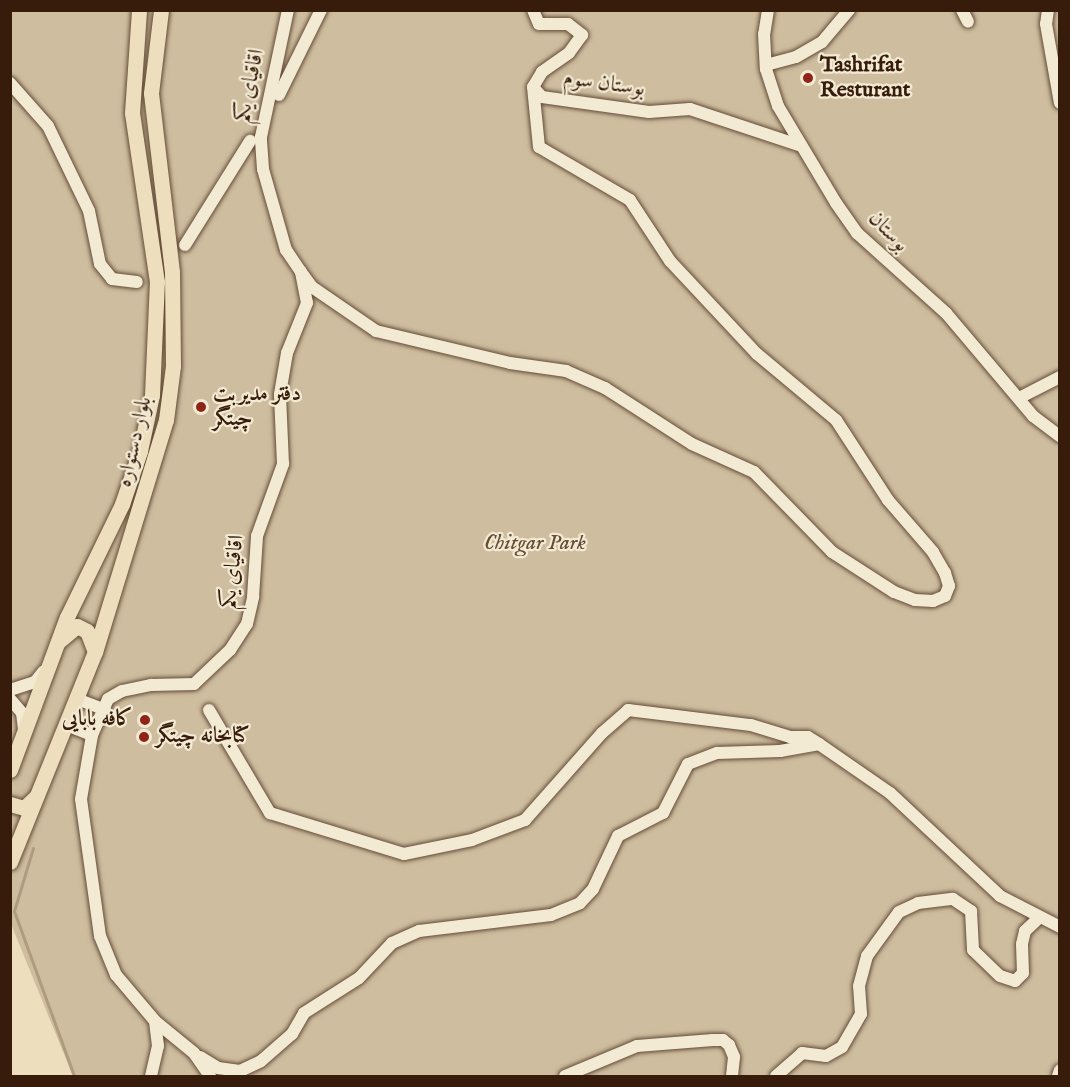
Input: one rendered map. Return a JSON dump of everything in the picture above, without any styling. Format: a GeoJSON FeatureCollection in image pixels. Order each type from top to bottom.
{"type":"FeatureCollection","features":[{"type":"Feature","properties":{"kind":"main road","name":"بلوار دستواره"},"geometry":{"type":"LineString","coordinates":[[10,770],[57,643],[122,504],[140,451],[152,395],[157,282],[132,113],[139,10]]}},
{"type":"Feature","properties":{"kind":"main road","name":"بلوار دستواره"},"geometry":{"type":"LineString","coordinates":[[10,862],[95,652],[166,420],[173,366],[172,272],[151,93],[161,10]]}},
{"type":"Feature","properties":{"kind":"main road"},"geometry":{"type":"LineString","coordinates":[[57,643],[77,626],[87,631],[95,652]]}},
{"type":"Feature","properties":{"kind":"main road"},"geometry":{"type":"LineString","coordinates":[[10,804],[24,808],[38,795]]}},
{"type":"Feature","properties":{"kind":"street","name":"اقاقیای یکم"},"geometry":{"type":"LineString","coordinates":[[194,1053],[155,1021],[116,975],[100,936],[81,799],[92,735],[108,699],[122,692],[151,685],[194,684],[230,650],[247,624],[253,597],[257,536],[283,464],[280,394],[287,353],[307,303],[301,272],[286,250],[263,170],[261,137],[288,10]]}},
{"type":"Feature","properties":{"kind":"street"},"geometry":{"type":"LineString","coordinates":[[279,95],[321,10]]}},
{"type":"Feature","properties":{"kind":"street","name":"بوستان سوم"},"geometry":{"type":"LineString","coordinates":[[533,10],[539,24],[568,24],[582,35],[569,53],[542,72],[533,87],[542,97],[649,112],[690,110],[801,146]]}},
{"type":"Feature","properties":{"kind":"street","name":"بوستان"},"geometry":{"type":"LineString","coordinates":[[768,10],[764,34],[766,65],[778,106],[857,233],[946,313],[1021,397],[1033,416],[1059,436]]}},
{"type":"Feature","properties":{"kind":"street"},"geometry":{"type":"LineString","coordinates":[[766,65],[796,57],[822,42],[849,10]]}},
{"type":"Feature","properties":{"kind":"street"},"geometry":{"type":"LineString","coordinates":[[1048,10],[1046,24],[1059,103]]}},
{"type":"Feature","properties":{"kind":"street"},"geometry":{"type":"LineString","coordinates":[[10,83],[53,137],[89,211],[100,264],[112,279],[136,282]]}},
{"type":"Feature","properties":{"kind":"street"},"geometry":{"type":"LineString","coordinates":[[301,272],[312,287],[376,331],[510,363],[566,371],[605,388],[692,444],[754,472],[832,552],[894,591],[915,600],[933,601],[945,596],[949,586],[937,559],[917,530],[888,500],[836,420],[757,354],[670,261],[630,200],[539,147],[533,87]]}},
{"type":"Feature","properties":{"kind":"street"},"geometry":{"type":"LineString","coordinates":[[185,245],[250,141]]}},
{"type":"Feature","properties":{"kind":"street"},"geometry":{"type":"LineString","coordinates":[[1021,397],[1059,377]]}},
{"type":"Feature","properties":{"kind":"street"},"geometry":{"type":"LineString","coordinates":[[10,690],[35,682],[51,664]]}},
{"type":"Feature","properties":{"kind":"street"},"geometry":{"type":"LineString","coordinates":[[10,699],[22,713],[25,733]]}},
{"type":"Feature","properties":{"kind":"street"},"geometry":{"type":"LineString","coordinates":[[77,699],[105,710]]}},
{"type":"Feature","properties":{"kind":"street"},"geometry":{"type":"LineString","coordinates":[[209,710],[270,813],[404,854],[472,840],[525,820],[602,733],[628,710],[751,725],[790,737],[808,737],[890,793],[1000,896],[1038,919],[1059,927]]}},
{"type":"Feature","properties":{"kind":"street"},"geometry":{"type":"LineString","coordinates":[[66,725],[92,735]]}},
{"type":"Feature","properties":{"kind":"street"},"geometry":{"type":"LineString","coordinates":[[194,1053],[218,1068],[240,1071],[278,1049],[304,1013],[359,978],[392,943],[419,930],[551,915],[580,903],[593,889],[618,836],[663,813],[679,775],[701,757],[819,744]]}},
{"type":"Feature","properties":{"kind":"street"},"geometry":{"type":"LineString","coordinates":[[776,1077],[802,1053],[826,1056],[842,1047],[861,1014],[859,986],[867,956],[899,912],[918,903],[953,899],[971,911],[973,950],[1000,975],[1015,981],[1023,973],[1022,944],[1025,930],[1038,919]]}},
{"type":"Feature","properties":{"kind":"street"},"geometry":{"type":"LineString","coordinates":[[151,1077],[158,1046],[155,1021]]}},
{"type":"Feature","properties":{"kind":"street"},"geometry":{"type":"LineString","coordinates":[[565,1077],[637,1046],[713,1040],[723,1040],[729,1045],[734,1057],[732,1077]]}},
{"type":"Feature","properties":{"kind":"street"},"geometry":{"type":"LineString","coordinates":[[194,1053],[210,1077]]}},
{"type":"Feature","properties":{"kind":"street"},"geometry":{"type":"LineString","coordinates":[[1058,1077],[1059,1070]]}},
{"type":"Feature","properties":{"kind":"green space","name":"Chitgar Park"},"geometry":{"type":"Polygon","coordinates":[[[11,11],[1059,11],[1059,1076],[73,1076],[11,924],[11,11]]]}},
{"type":"Feature","properties":{"kind":"waterway"},"geometry":{"type":"LineString","coordinates":[[33,848],[14,911],[74,1076]]}},
{"type":"Feature","properties":{"kind":"tunnel"},"geometry":{"type":"LineString","coordinates":[[250,141],[279,95]]}},
{"type":"Feature","properties":{"kind":"tunnel"},"geometry":{"type":"LineString","coordinates":[[137,282],[164,271],[185,245]]}},
{"type":"Feature","properties":{"kind":"place","name":"Tashrifat Resturant"},"geometry":{"type":"Point","coordinates":[808,78]}},
{"type":"Feature","properties":{"kind":"place","name":"دفتر مدیریت چیتگر"},"geometry":{"type":"Point","coordinates":[201,407]}},
{"type":"Feature","properties":{"kind":"place","name":"کافه بابایی"},"geometry":{"type":"Point","coordinates":[145,720]}},
{"type":"Feature","properties":{"kind":"place","name":"کتابخانه چیتگر"},"geometry":{"type":"Point","coordinates":[144,737]}}]}
